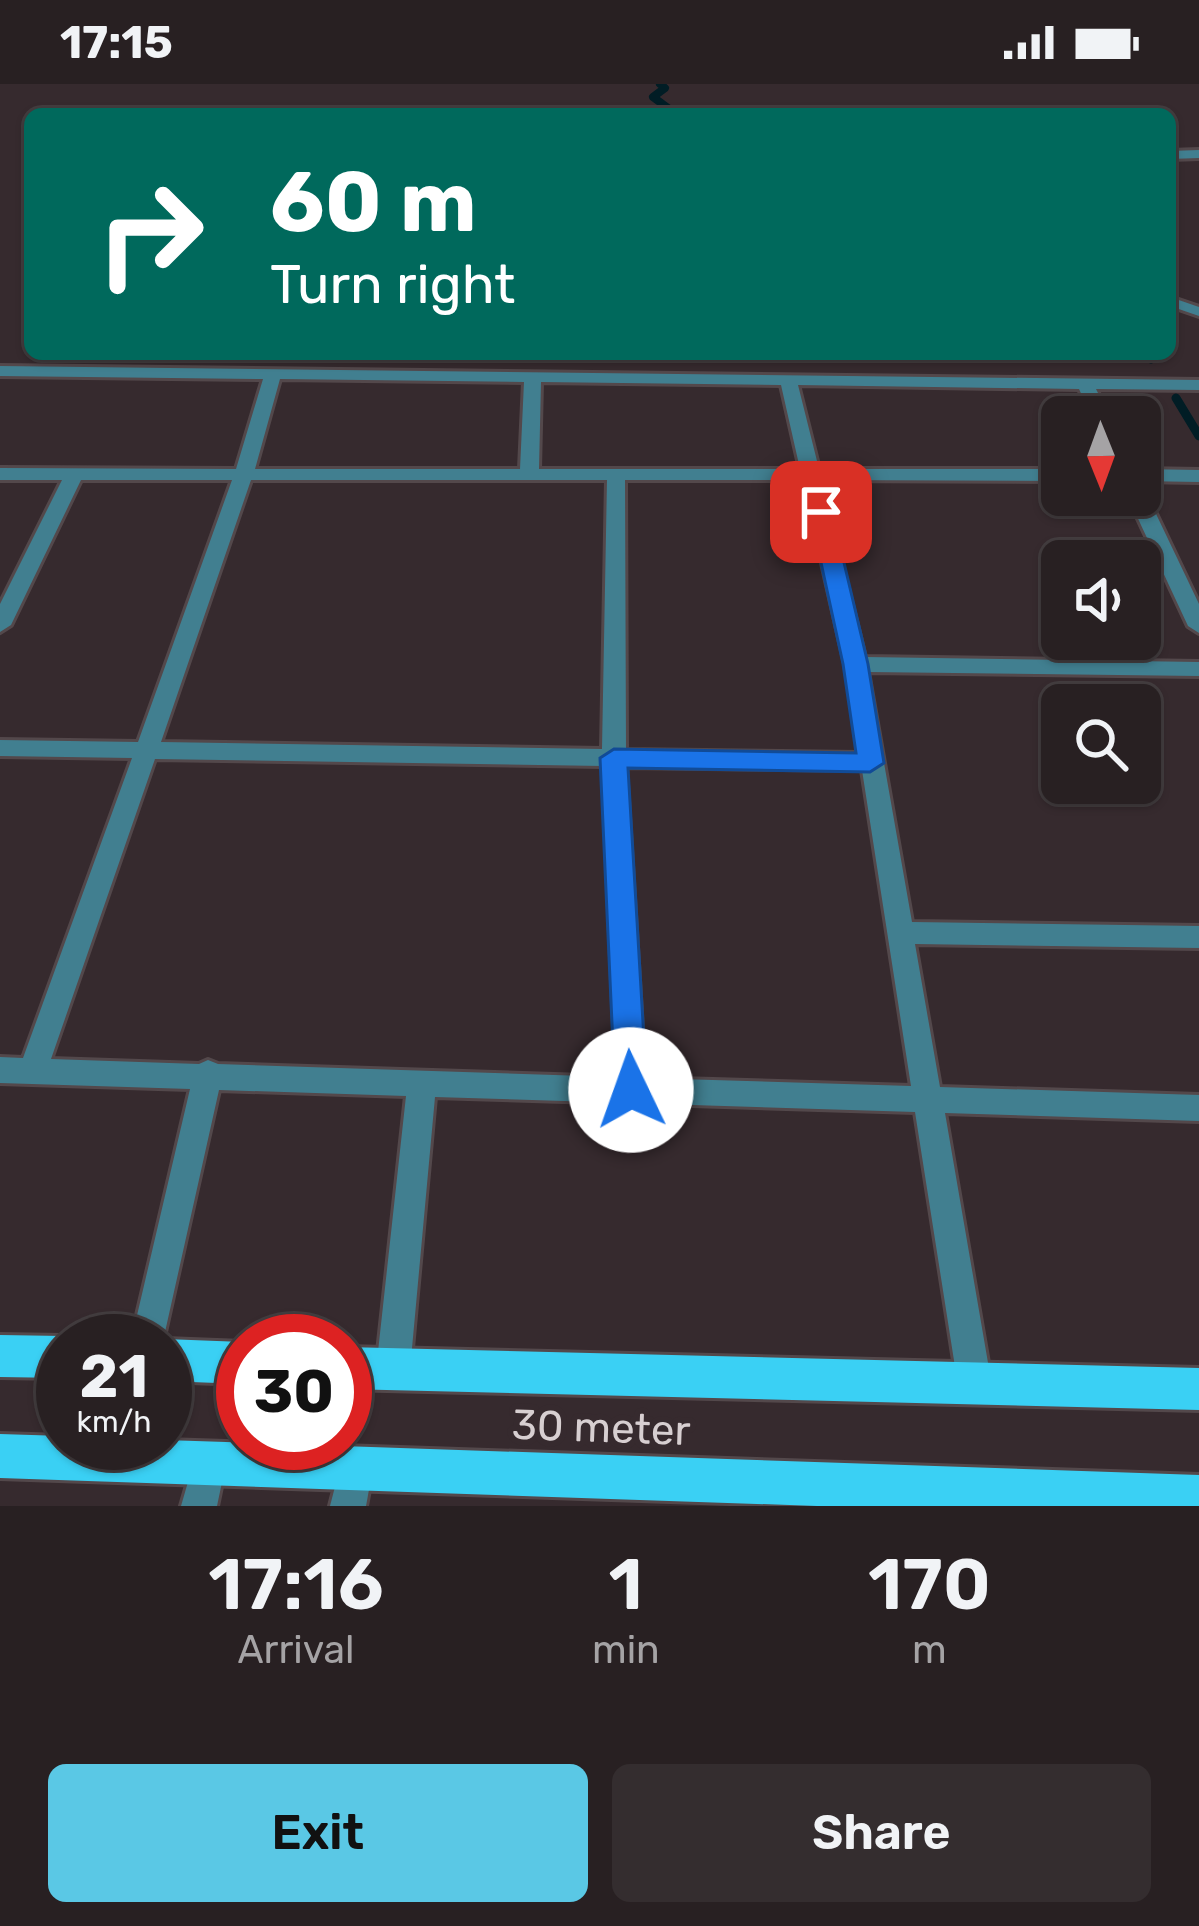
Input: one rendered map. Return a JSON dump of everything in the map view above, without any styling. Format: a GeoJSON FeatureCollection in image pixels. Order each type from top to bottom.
{"type":"FeatureCollection","features":[{"type":"Feature","properties":{"kind":"main road"},"geometry":{"type":"LineString","coordinates":[[0,1356],[36,1357]]}},
{"type":"Feature","properties":{"kind":"main road"},"geometry":{"type":"LineString","coordinates":[[372,1369],[1199,1389]]}},
{"type":"Feature","properties":{"kind":"main road","name":"30 meter"},"geometry":{"type":"LineString","coordinates":[[0,1456],[208,1463],[352,1487],[1199,1497]]}},
{"type":"Feature","properties":{"kind":"street"},"geometry":{"type":"LineString","coordinates":[[0,371],[1199,385]]}},
{"type":"Feature","properties":{"kind":"street"},"geometry":{"type":"LineString","coordinates":[[33,1071],[244,473],[274,372]]}},
{"type":"Feature","properties":{"kind":"street"},"geometry":{"type":"LineString","coordinates":[[529,474],[533,377]]}},
{"type":"Feature","properties":{"kind":"street"},"geometry":{"type":"LineString","coordinates":[[788,380],[856,664],[975,1386]]}},
{"type":"Feature","properties":{"kind":"street"},"geometry":{"type":"LineString","coordinates":[[1085,383],[1091,396]]}},
{"type":"Feature","properties":{"kind":"street"},"geometry":{"type":"LineString","coordinates":[[0,474],[1041,475]]}},
{"type":"Feature","properties":{"kind":"street"},"geometry":{"type":"LineString","coordinates":[[0,625],[74,474]]}},
{"type":"Feature","properties":{"kind":"street"},"geometry":{"type":"LineString","coordinates":[[616,474],[614,758],[631,1090]]}},
{"type":"Feature","properties":{"kind":"street"},"geometry":{"type":"LineString","coordinates":[[1161,475],[1199,476]]}},
{"type":"Feature","properties":{"kind":"street"},"geometry":{"type":"LineString","coordinates":[[1147,516],[1199,626]]}},
{"type":"Feature","properties":{"kind":"street"},"geometry":{"type":"LineString","coordinates":[[856,664],[1199,669]]}},
{"type":"Feature","properties":{"kind":"street"},"geometry":{"type":"LineString","coordinates":[[0,748],[870,763]]}},
{"type":"Feature","properties":{"kind":"street"},"geometry":{"type":"LineString","coordinates":[[899,933],[1199,937]]}},
{"type":"Feature","properties":{"kind":"street"},"geometry":{"type":"LineString","coordinates":[[0,1070],[1199,1108]]}},
{"type":"Feature","properties":{"kind":"street"},"geometry":{"type":"LineString","coordinates":[[153,1314],[208,1073]]}},
{"type":"Feature","properties":{"kind":"street"},"geometry":{"type":"LineString","coordinates":[[393,1370],[422,1082]]}},
{"type":"Feature","properties":{"kind":"street"},"geometry":{"type":"LineString","coordinates":[[199,1506],[208,1463]]}},
{"type":"Feature","properties":{"kind":"waterway"},"geometry":{"type":"LineString","coordinates":[[660,84],[665,88],[653,97],[668,108]]}},
{"type":"Feature","properties":{"kind":"waterway"},"geometry":{"type":"LineString","coordinates":[[1176,398],[1199,436]]}},
{"type":"Feature","properties":{"kind":"route"},"geometry":{"type":"LineString","coordinates":[[631,1090],[614,758],[870,763],[856,664],[821,512]]}}]}
